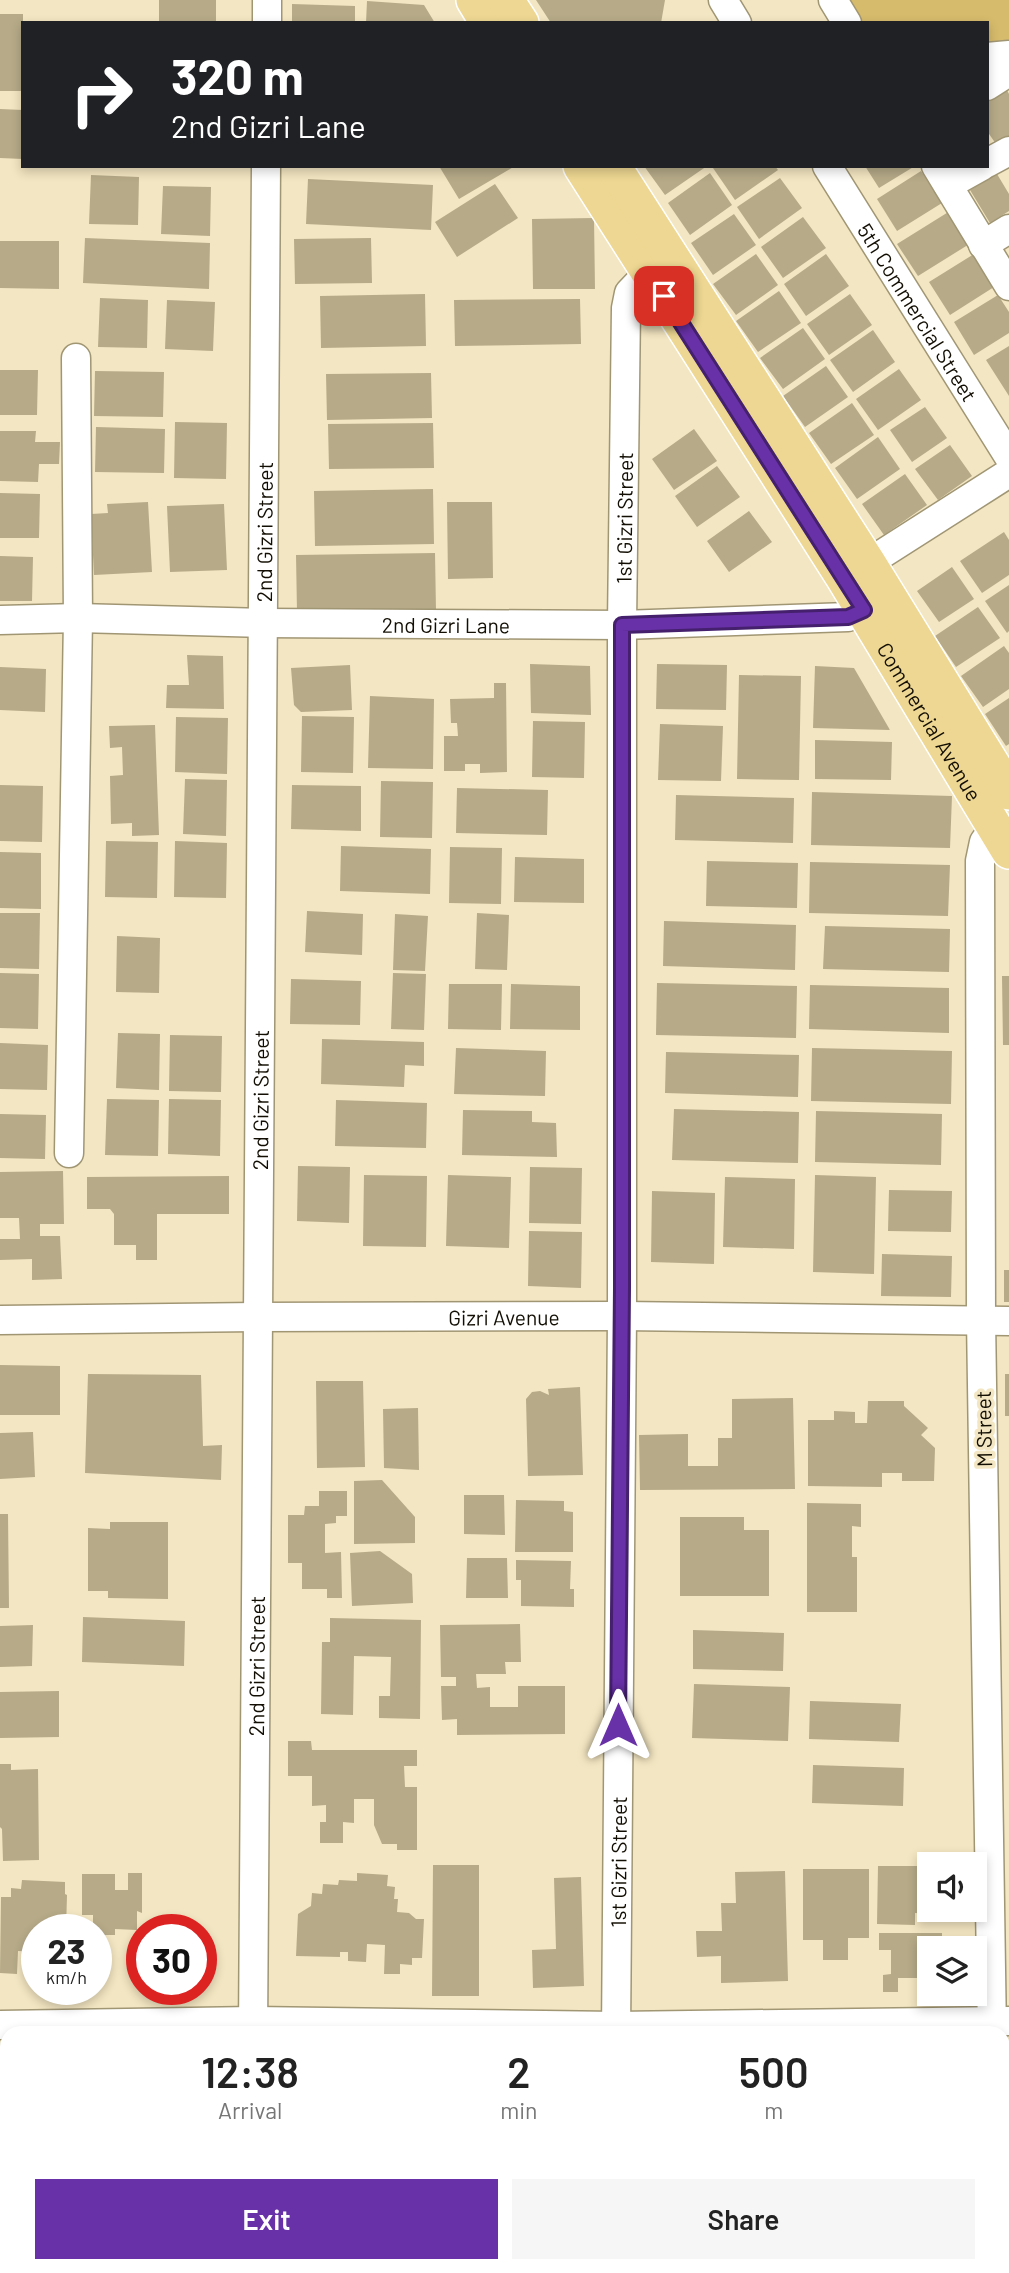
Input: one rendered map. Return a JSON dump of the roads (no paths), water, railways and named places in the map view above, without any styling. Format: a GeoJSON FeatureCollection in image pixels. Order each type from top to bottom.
{"type":"FeatureCollection","features":[{"type":"Feature","properties":{"kind":"main road"},"geometry":{"type":"LineString","coordinates":[[474,0],[487,21]]}},
{"type":"Feature","properties":{"kind":"main road"},"geometry":{"type":"LineString","coordinates":[[506,0],[520,21]]}},
{"type":"Feature","properties":{"kind":"main road","name":"Commercial Avenue"},"geometry":{"type":"LineString","coordinates":[[582,168],[649,272],[855,569]]}},
{"type":"Feature","properties":{"kind":"main road","name":"Commercial Avenue"},"geometry":{"type":"LineString","coordinates":[[614,168],[876,604],[1002,840]]}},
{"type":"Feature","properties":{"kind":"main road","name":"Commercial Avenue"},"geometry":{"type":"LineString","coordinates":[[876,604],[1009,792]]}},
{"type":"Feature","properties":{"kind":"street"},"geometry":{"type":"LineString","coordinates":[[267,0],[267,21]]}},
{"type":"Feature","properties":{"kind":"street"},"geometry":{"type":"LineString","coordinates":[[723,0],[736,21]]}},
{"type":"Feature","properties":{"kind":"street"},"geometry":{"type":"LineString","coordinates":[[833,0],[846,21]]}},
{"type":"Feature","properties":{"kind":"street"},"geometry":{"type":"LineString","coordinates":[[989,57],[1009,55]]}},
{"type":"Feature","properties":{"kind":"street"},"geometry":{"type":"LineString","coordinates":[[989,85],[1009,72]]}},
{"type":"Feature","properties":{"kind":"street"},"geometry":{"type":"LineString","coordinates":[[989,162],[1009,151]]}},
{"type":"Feature","properties":{"kind":"street","name":"2nd Gizri Street"},"geometry":{"type":"LineString","coordinates":[[253,2026],[266,168]]}},
{"type":"Feature","properties":{"kind":"street","name":"5th Commercial Street"},"geometry":{"type":"LineString","coordinates":[[828,168],[1009,457]]}},
{"type":"Feature","properties":{"kind":"street"},"geometry":{"type":"LineString","coordinates":[[974,168],[942,176],[1009,286]]}},
{"type":"Feature","properties":{"kind":"street"},"geometry":{"type":"LineString","coordinates":[[983,245],[1009,229]]}},
{"type":"Feature","properties":{"kind":"street","name":"1st Gizri Street"},"geometry":{"type":"LineString","coordinates":[[616,2026],[622,1316],[622,625],[626,308],[629,293],[649,272]]}},
{"type":"Feature","properties":{"kind":"street"},"geometry":{"type":"LineString","coordinates":[[69,1153],[78,618],[76,358]]}},
{"type":"Feature","properties":{"kind":"street"},"geometry":{"type":"LineString","coordinates":[[855,569],[1009,473]]}},
{"type":"Feature","properties":{"kind":"street","name":"2nd Gizri Lane"},"geometry":{"type":"LineString","coordinates":[[0,620],[78,618],[262,624],[622,625],[848,617],[876,604]]}},
{"type":"Feature","properties":{"kind":"street","name":"M Street"},"geometry":{"type":"LineString","coordinates":[[998,2025],[981,1319],[981,861],[984,842],[989,833],[1002,840]]}},
{"type":"Feature","properties":{"kind":"street","name":"Gizri Avenue"},"geometry":{"type":"LineString","coordinates":[[0,1320],[622,1316],[1009,1321]]}},
{"type":"Feature","properties":{"kind":"street"},"geometry":{"type":"LineString","coordinates":[[0,2025],[126,2026]]}},
{"type":"Feature","properties":{"kind":"street"},"geometry":{"type":"LineString","coordinates":[[922,2026],[998,2025]]}}]}
